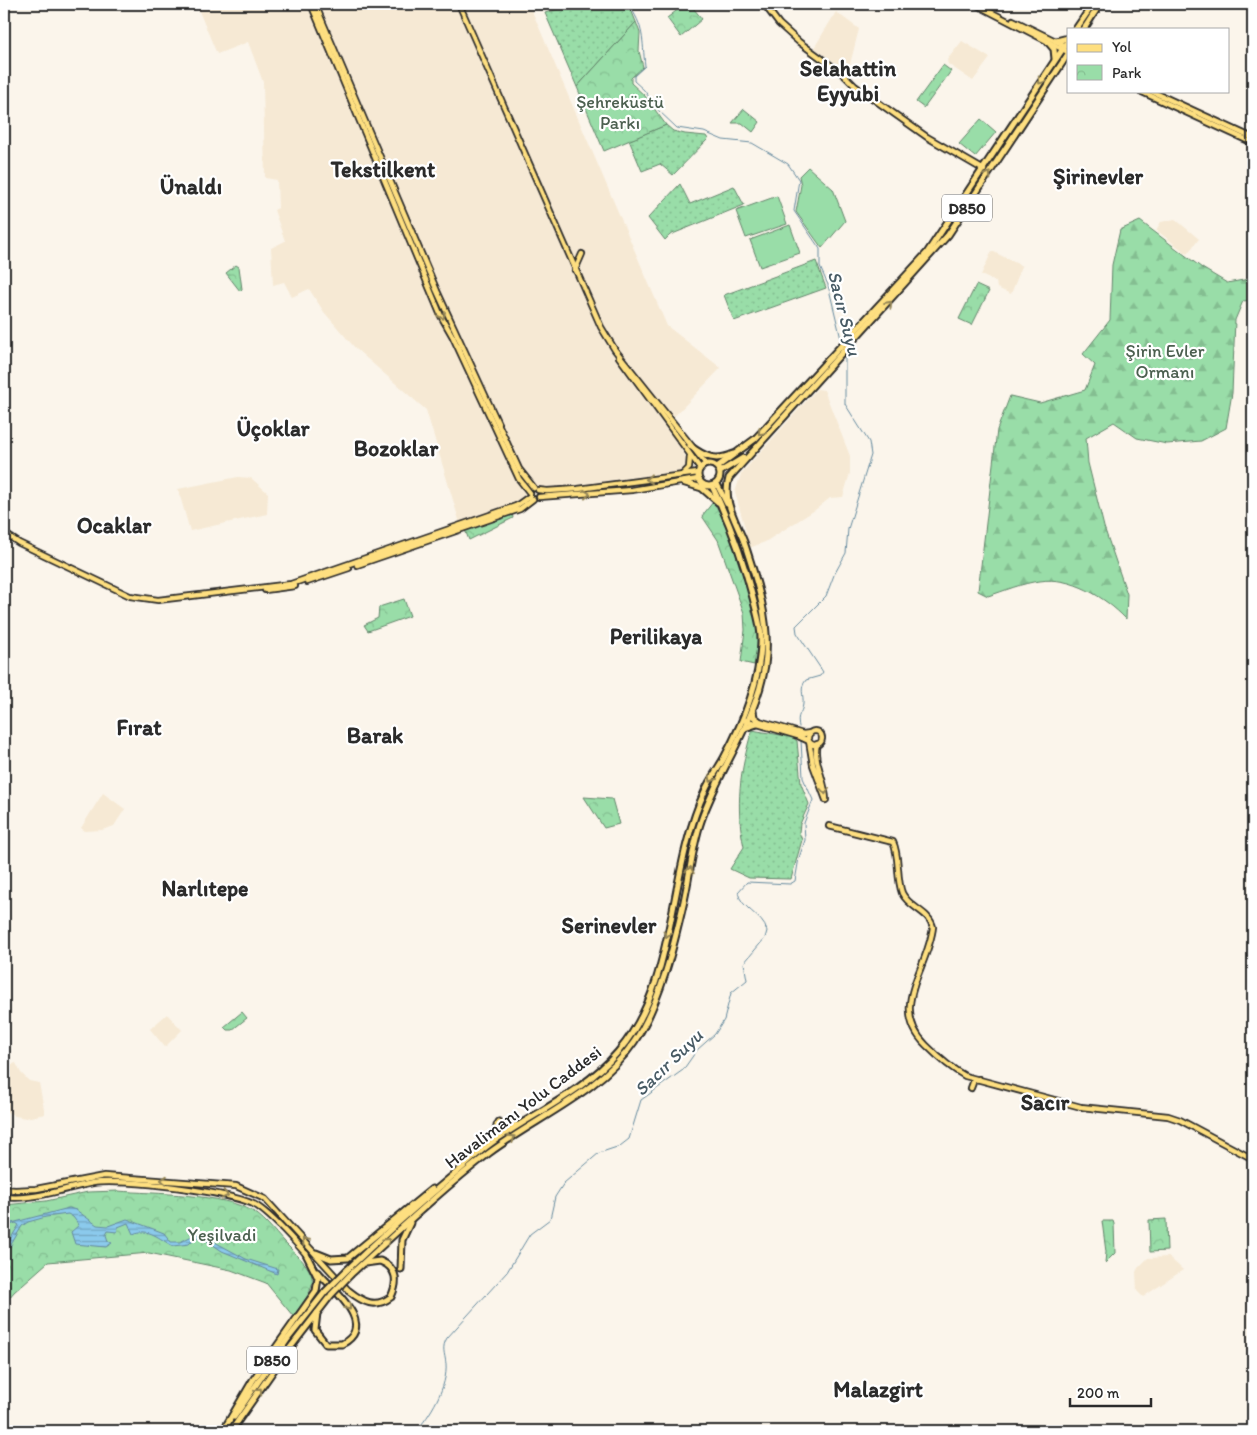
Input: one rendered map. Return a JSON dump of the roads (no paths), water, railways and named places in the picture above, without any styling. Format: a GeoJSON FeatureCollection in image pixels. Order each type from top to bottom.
{"type":"FeatureCollection","features":[{"type":"Feature","properties":{"kind":"highway"},"geometry":{"type":"LineString","coordinates":[[1077,28],[1093,4]]}},
{"type":"Feature","properties":{"kind":"highway"},"geometry":{"type":"LineString","coordinates":[[1085,28],[1100,4]]}},
{"type":"Feature","properties":{"kind":"highway"},"geometry":{"type":"LineString","coordinates":[[1056,41],[1067,47]]}},
{"type":"Feature","properties":{"kind":"highway"},"geometry":{"type":"LineString","coordinates":[[1048,42],[1054,49],[1055,61]]}},
{"type":"Feature","properties":{"kind":"highway","name":"D850"},"geometry":{"type":"LineString","coordinates":[[732,513],[727,488],[732,473],[839,353],[851,336],[927,253],[1055,61],[1067,47]]}},
{"type":"Feature","properties":{"kind":"highway","name":"D850"},"geometry":{"type":"LineString","coordinates":[[718,470],[755,439],[839,353],[856,340],[948,235],[1061,64],[1067,47]]}},
{"type":"Feature","properties":{"kind":"highway"},"geometry":{"type":"LineString","coordinates":[[1061,64],[1067,59]]}},
{"type":"Feature","properties":{"kind":"highway"},"geometry":{"type":"LineString","coordinates":[[690,446],[701,454],[714,459],[740,451]]}},
{"type":"Feature","properties":{"kind":"highway"},"geometry":{"type":"LineString","coordinates":[[718,470],[706,464],[699,474],[705,486],[714,485],[718,470],[749,455]]}},
{"type":"Feature","properties":{"kind":"highway"},"geometry":{"type":"LineString","coordinates":[[682,482],[702,488],[724,510]]}},
{"type":"Feature","properties":{"kind":"highway","name":"D850"},"geometry":{"type":"LineString","coordinates":[[714,485],[732,513]]}},
{"type":"Feature","properties":{"kind":"highway","name":"Havalimanı Yolu Caddesi"},"geometry":{"type":"LineString","coordinates":[[224,1431],[287,1340],[325,1292],[358,1267],[489,1154],[599,1079],[634,1042],[646,1020],[665,970],[684,900],[701,821],[745,728],[762,643],[759,622],[737,540],[714,485]]}},
{"type":"Feature","properties":{"kind":"highway","name":"Havalimanı Yolu Caddesi"},"geometry":{"type":"LineString","coordinates":[[231,1431],[318,1310],[349,1272],[386,1232],[489,1145],[598,1071],[618,1053],[641,1017],[657,972],[686,845],[705,791],[746,718],[753,711],[765,663],[766,626],[752,570],[732,513]]}},
{"type":"Feature","properties":{"kind":"highway"},"geometry":{"type":"LineString","coordinates":[[745,728],[757,722],[753,711]]}},
{"type":"Feature","properties":{"kind":"highway"},"geometry":{"type":"LineString","coordinates":[[489,1145],[497,1132],[498,1124],[508,1127],[519,1125]]}},
{"type":"Feature","properties":{"kind":"highway"},"geometry":{"type":"LineString","coordinates":[[316,1253],[338,1260],[348,1258],[403,1211],[444,1179],[455,1174]]}},
{"type":"Feature","properties":{"kind":"highway"},"geometry":{"type":"LineString","coordinates":[[401,1269],[402,1240],[412,1219]]}},
{"type":"Feature","properties":{"kind":"highway"},"geometry":{"type":"LineString","coordinates":[[306,1254],[316,1270],[351,1310],[357,1321],[351,1337],[336,1346],[322,1341],[315,1330],[318,1310]]}},
{"type":"Feature","properties":{"kind":"highway"},"geometry":{"type":"LineString","coordinates":[[349,1290],[369,1304],[379,1304],[391,1297],[395,1288],[396,1277],[386,1264],[374,1261],[358,1267]]}},
{"type":"Feature","properties":{"kind":"highway"},"geometry":{"type":"LineString","coordinates":[[224,1431],[253,1380],[316,1291],[318,1278],[316,1270]]}},
{"type":"Feature","properties":{"kind":"main road"},"geometry":{"type":"LineString","coordinates":[[313,4],[437,291],[519,469],[536,489],[547,491],[699,474]]}},
{"type":"Feature","properties":{"kind":"main road"},"geometry":{"type":"LineString","coordinates":[[313,4],[441,316],[453,337],[519,479],[533,496]]}},
{"type":"Feature","properties":{"kind":"main road"},"geometry":{"type":"LineString","coordinates":[[459,4],[575,272],[601,327],[625,368],[688,453],[699,474]]}},
{"type":"Feature","properties":{"kind":"main road"},"geometry":{"type":"LineString","coordinates":[[764,4],[779,24],[804,46],[844,75],[855,86],[927,137],[984,170]]}},
{"type":"Feature","properties":{"kind":"main road"},"geometry":{"type":"LineString","coordinates":[[975,4],[1048,42],[1067,47]]}},
{"type":"Feature","properties":{"kind":"main road"},"geometry":{"type":"LineString","coordinates":[[981,4],[1056,41]]}},
{"type":"Feature","properties":{"kind":"main road"},"geometry":{"type":"LineString","coordinates":[[1142,92],[1253,143]]}},
{"type":"Feature","properties":{"kind":"main road"},"geometry":{"type":"LineString","coordinates":[[1153,92],[1253,138]]}},
{"type":"Feature","properties":{"kind":"main road"},"geometry":{"type":"LineString","coordinates":[[575,272],[582,254]]}},
{"type":"Feature","properties":{"kind":"main road"},"geometry":{"type":"LineString","coordinates":[[616,351],[706,464]]}},
{"type":"Feature","properties":{"kind":"main road"},"geometry":{"type":"LineString","coordinates":[[681,475],[691,463],[688,453]]}},
{"type":"Feature","properties":{"kind":"main road"},"geometry":{"type":"LineString","coordinates":[[4,533],[16,542],[130,596],[143,600],[158,600],[291,584],[516,506],[533,496],[632,490],[682,482],[699,474]]}},
{"type":"Feature","properties":{"kind":"main road"},"geometry":{"type":"LineString","coordinates":[[533,496],[536,489]]}},
{"type":"Feature","properties":{"kind":"main road"},"geometry":{"type":"LineString","coordinates":[[533,496],[536,489]]}},
{"type":"Feature","properties":{"kind":"main road"},"geometry":{"type":"LineString","coordinates":[[746,718],[817,744]]}},
{"type":"Feature","properties":{"kind":"main road"},"geometry":{"type":"LineString","coordinates":[[757,722],[803,734],[814,731],[820,733],[821,739],[817,744],[815,754],[826,787],[826,800],[813,765],[809,742],[810,733]]}},
{"type":"Feature","properties":{"kind":"main road"},"geometry":{"type":"LineString","coordinates":[[829,826],[893,842],[902,891],[910,903],[930,918],[933,927],[910,1003],[910,1022],[919,1038],[951,1068],[965,1076],[1081,1107],[1168,1116],[1180,1120],[1253,1159]]}},
{"type":"Feature","properties":{"kind":"main road"},"geometry":{"type":"LineString","coordinates":[[971,1088],[974,1080],[978,1079]]}},
{"type":"Feature","properties":{"kind":"main road"},"geometry":{"type":"LineString","coordinates":[[4,1189],[36,1188],[104,1176],[236,1186],[265,1199],[349,1290]]}},
{"type":"Feature","properties":{"kind":"main road"},"geometry":{"type":"LineString","coordinates":[[4,1197],[30,1196],[110,1180],[214,1193],[256,1206],[269,1216],[306,1254]]}},
{"type":"Feature","properties":{"kind":"water"},"geometry":{"type":"Polygon","coordinates":[[[69,1208],[76,1210],[97,1225],[108,1226],[127,1219],[164,1233],[171,1242],[180,1242],[198,1233],[246,1259],[278,1269],[277,1274],[222,1251],[203,1238],[196,1237],[189,1244],[173,1246],[149,1233],[139,1232],[133,1234],[128,1223],[118,1227],[117,1232],[108,1231],[106,1235],[108,1241],[112,1243],[106,1247],[75,1244],[71,1232],[79,1225],[68,1214],[28,1222],[22,1226],[5,1255],[4,1238],[9,1241],[19,1225],[16,1223],[4,1227],[4,1225],[69,1208]]]}},
{"type":"Feature","properties":{"kind":"waterway","name":"Sacır Suyu"},"geometry":{"type":"LineString","coordinates":[[628,4],[640,27],[645,66],[634,76],[634,81],[644,90],[658,110],[677,128],[704,132],[723,140],[752,143],[788,164],[799,180],[794,211],[820,249],[820,267],[828,285],[842,343]]}},
{"type":"Feature","properties":{"kind":"waterway","name":"Sacır Suyu"},"geometry":{"type":"LineString","coordinates":[[799,727],[798,719],[803,704],[802,689],[804,683],[806,680],[820,676],[823,672],[797,633],[796,626],[826,596],[834,575],[846,553],[848,529],[871,455],[869,442],[845,404],[845,354]]}},
{"type":"Feature","properties":{"kind":"waterway","name":"Sacır Suyu"},"geometry":{"type":"LineString","coordinates":[[416,1431],[427,1417],[441,1391],[446,1373],[444,1348],[447,1338],[507,1272],[530,1234],[550,1219],[555,1197],[564,1183],[599,1153],[620,1146],[629,1139],[641,1100],[683,1070],[697,1050],[715,1034],[724,1020],[731,993],[747,980],[744,963],[765,938],[767,931],[761,920],[743,903],[738,892],[747,882],[790,884],[795,881],[799,858],[805,840],[804,823],[813,800],[803,778],[801,740]]}},
{"type":"Feature","properties":{"kind":"district","name":"Selahattin Eyyubi"},"geometry":{"type":"Point","coordinates":[848,80]}},
{"type":"Feature","properties":{"kind":"district","name":"Tekstilkent"},"geometry":{"type":"Point","coordinates":[383,169]}},
{"type":"Feature","properties":{"kind":"district","name":"Şirinevler"},"geometry":{"type":"Point","coordinates":[1098,176]}},
{"type":"Feature","properties":{"kind":"district","name":"Ünaldı"},"geometry":{"type":"Point","coordinates":[191,186]}},
{"type":"Feature","properties":{"kind":"district","name":"Üçoklar"},"geometry":{"type":"Point","coordinates":[273,428]}},
{"type":"Feature","properties":{"kind":"district","name":"Bozoklar"},"geometry":{"type":"Point","coordinates":[396,448]}},
{"type":"Feature","properties":{"kind":"district","name":"Ocaklar"},"geometry":{"type":"Point","coordinates":[114,525]}},
{"type":"Feature","properties":{"kind":"district","name":"Perilikaya"},"geometry":{"type":"Point","coordinates":[656,636]}},
{"type":"Feature","properties":{"kind":"district","name":"Fırat"},"geometry":{"type":"Point","coordinates":[139,727]}},
{"type":"Feature","properties":{"kind":"district","name":"Barak"},"geometry":{"type":"Point","coordinates":[375,735]}},
{"type":"Feature","properties":{"kind":"district","name":"Narlıtepe"},"geometry":{"type":"Point","coordinates":[205,888]}},
{"type":"Feature","properties":{"kind":"district","name":"Serinevler"},"geometry":{"type":"Point","coordinates":[609,925]}},
{"type":"Feature","properties":{"kind":"district","name":"Sacır"},"geometry":{"type":"Point","coordinates":[1045,1102]}},
{"type":"Feature","properties":{"kind":"district","name":"Malazgirt"},"geometry":{"type":"Point","coordinates":[878,1389]}},
{"type":"Feature","properties":{"kind":"park label","name":"Şehreküstü Parkı"},"geometry":{"type":"Point","coordinates":[620,112]}},
{"type":"Feature","properties":{"kind":"park label","name":"Şirin Evler Ormanı"},"geometry":{"type":"Point","coordinates":[1165,361]}},
{"type":"Feature","properties":{"kind":"park label","name":"Yeşilvadi"},"geometry":{"type":"Point","coordinates":[222,1235]}}]}
